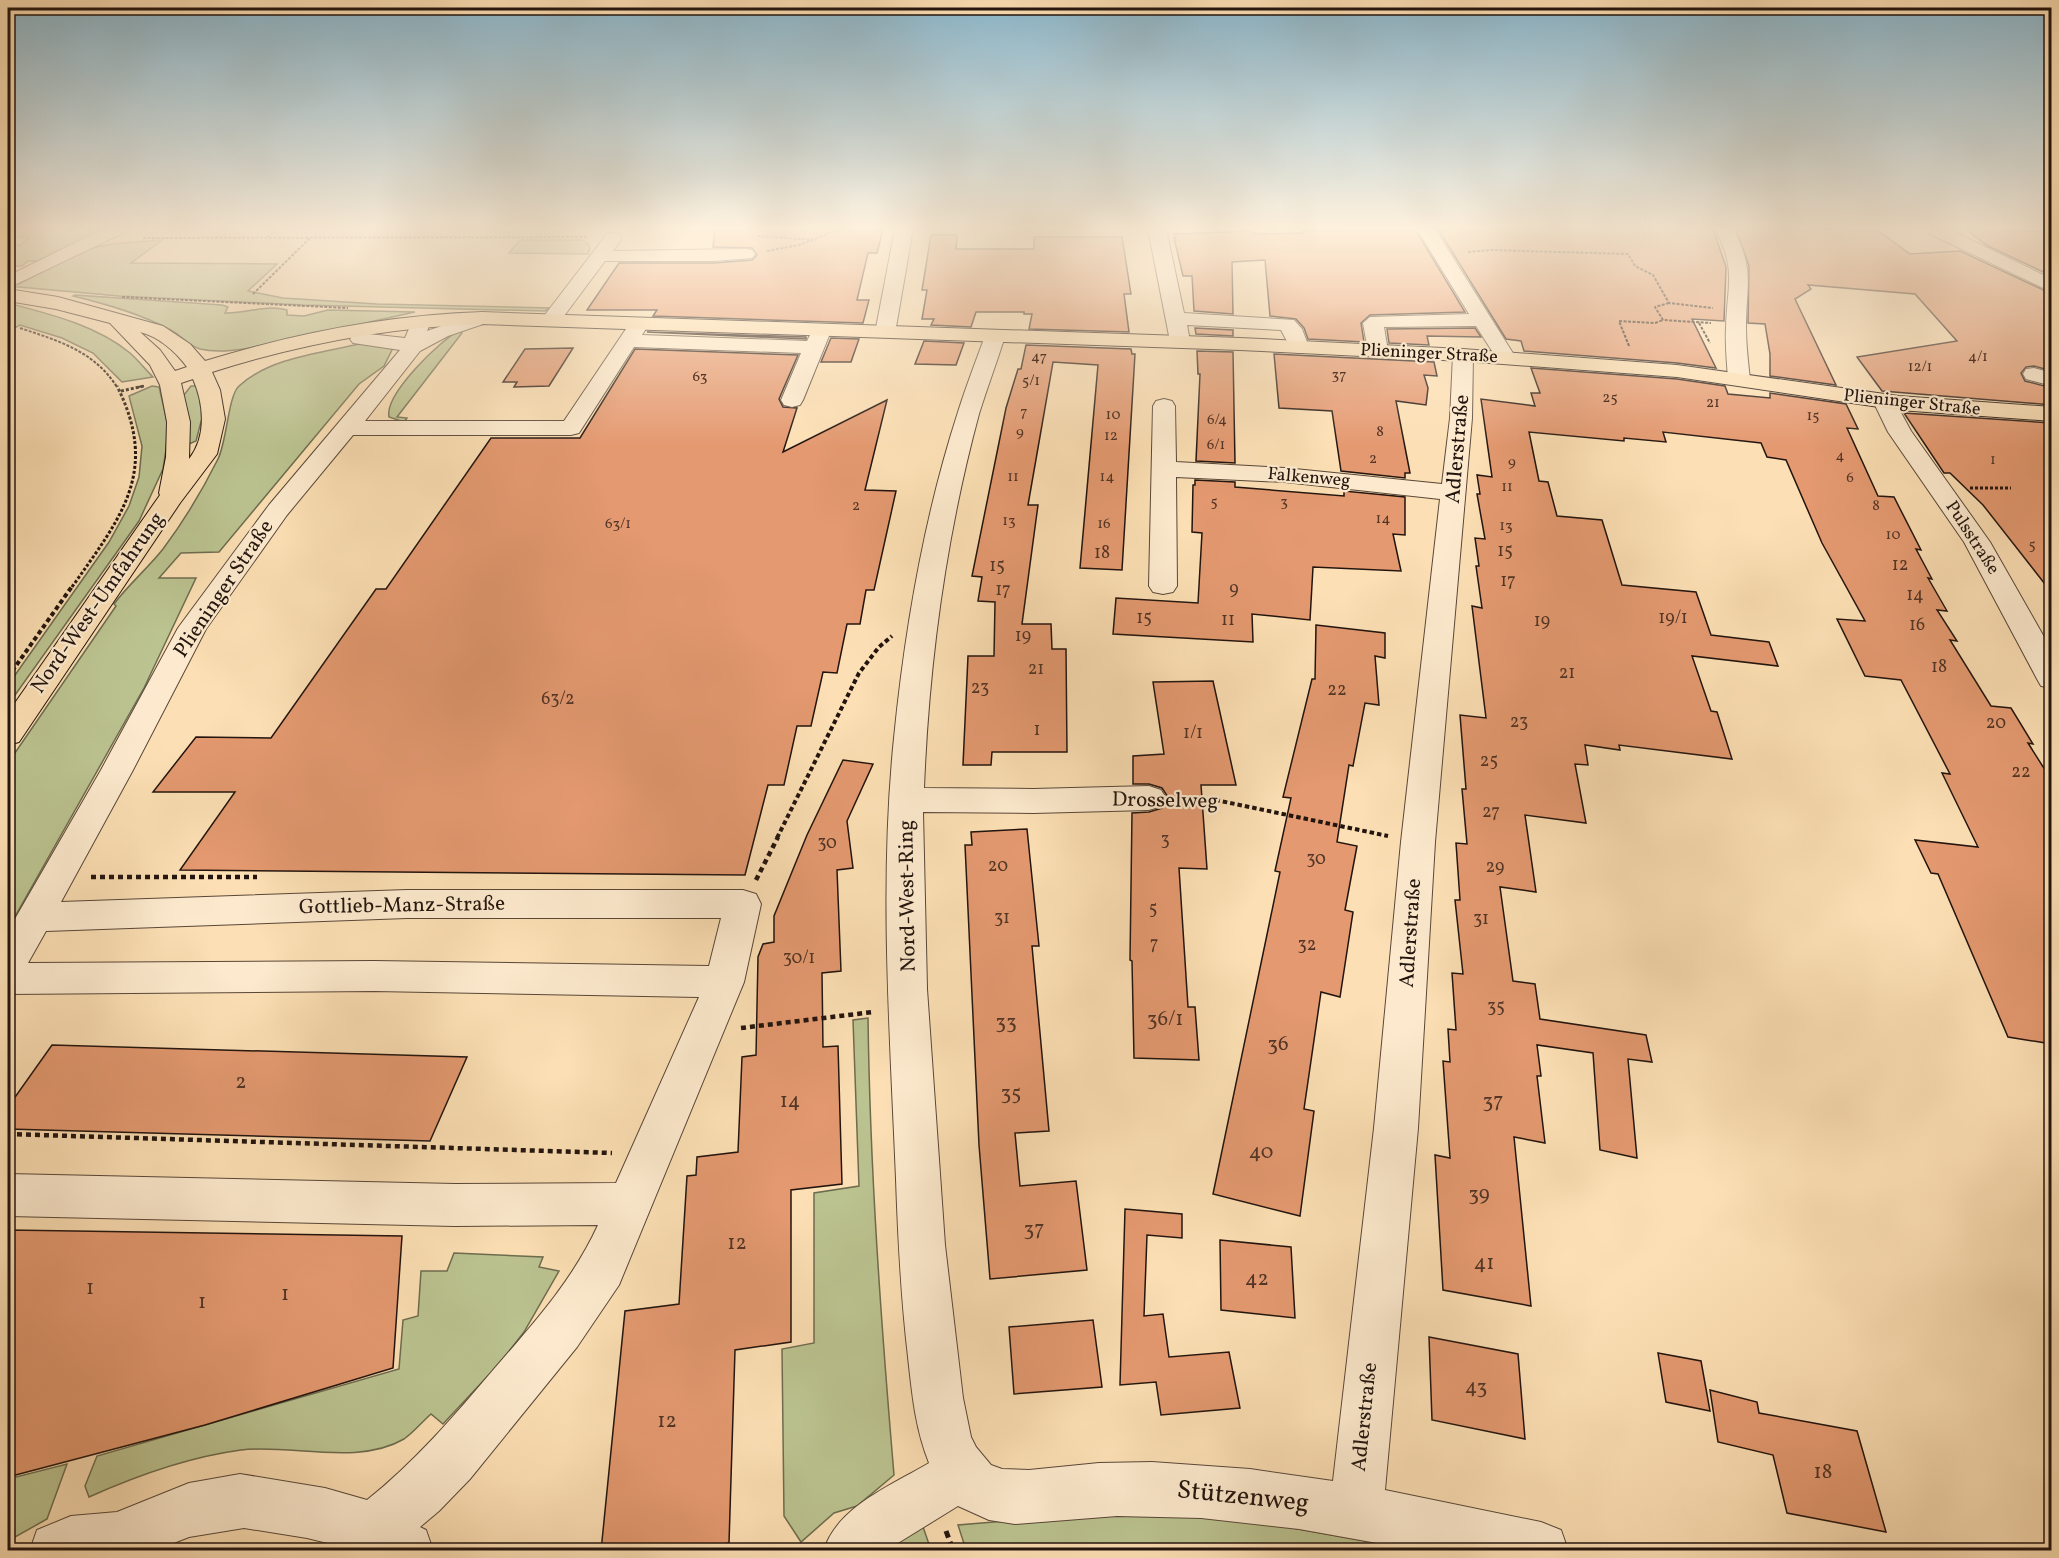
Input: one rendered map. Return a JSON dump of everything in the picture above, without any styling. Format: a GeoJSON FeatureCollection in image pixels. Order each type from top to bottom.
{"type":"FeatureCollection","features":[{"type":"Feature","properties":{"kind":"main road"},"geometry":{"type":"LineString","coordinates":[[55,302],[156,330],[176,342],[198,367]]}},
{"type":"Feature","properties":{"kind":"main road","name":"Nord-West-Umfahrung"},"geometry":{"type":"LineString","coordinates":[[111,317],[147,348],[163,367],[169,380],[181,430],[180,454],[169,501]]}},
{"type":"Feature","properties":{"kind":"main road","name":"Plieninger Straße"},"geometry":{"type":"LineString","coordinates":[[265,357],[374,326],[421,321],[482,318],[551,320],[633,333]]}},
{"type":"Feature","properties":{"kind":"main road","name":"Plieninger Straße"},"geometry":{"type":"LineString","coordinates":[[169,380],[198,367],[360,339],[421,321]]}},
{"type":"Feature","properties":{"kind":"main road","name":"Plieninger Straße"},"geometry":{"type":"LineString","coordinates":[[818,339],[885,333],[1181,342],[1463,355],[1649,368],[1884,401],[2052,414]]}},
{"type":"Feature","properties":{"kind":"main road"},"geometry":{"type":"LineString","coordinates":[[214,419],[233,384],[265,357]]}},
{"type":"Feature","properties":{"kind":"main road","name":"Nord-West-Umfahrung"},"geometry":{"type":"LineString","coordinates":[[8,735],[143,542],[169,501],[205,454],[214,419],[198,367]]}},
{"type":"Feature","properties":{"kind":"street"},"geometry":{"type":"LineString","coordinates":[[551,320],[565,302]]}},
{"type":"Feature","properties":{"kind":"street"},"geometry":{"type":"LineString","coordinates":[[885,333],[891,302]]}},
{"type":"Feature","properties":{"kind":"street"},"geometry":{"type":"LineString","coordinates":[[1172,302],[1181,342]]}},
{"type":"Feature","properties":{"kind":"street"},"geometry":{"type":"LineString","coordinates":[[1471,302],[1506,358]]}},
{"type":"Feature","properties":{"kind":"street"},"geometry":{"type":"LineString","coordinates":[[1738,302],[1739,379]]}},
{"type":"Feature","properties":{"kind":"street","name":"Plieninger Straße"},"geometry":{"type":"LineString","coordinates":[[360,339],[395,341],[413,347],[441,332],[482,318]]}},
{"type":"Feature","properties":{"kind":"street"},"geometry":{"type":"LineString","coordinates":[[1176,319],[1287,324],[1292,329],[1299,347]]}},
{"type":"Feature","properties":{"kind":"street"},"geometry":{"type":"LineString","coordinates":[[1378,351],[1373,328],[1373,323],[1377,321],[1482,320]]}},
{"type":"Feature","properties":{"kind":"street","name":"Plieninger Straße"},"geometry":{"type":"LineString","coordinates":[[34,917],[192,628],[262,531],[401,365],[413,347],[421,321]]}},
{"type":"Feature","properties":{"kind":"street"},"geometry":{"type":"LineString","coordinates":[[347,428],[571,428],[633,333],[818,339],[792,400]]}},
{"type":"Feature","properties":{"kind":"street","name":"Nord-West-Ring"},"geometry":{"type":"LineString","coordinates":[[959,1467],[946,1438],[938,1403],[927,1317],[910,1008],[907,800],[912,717],[934,564],[969,410],[995,336]]}},
{"type":"Feature","properties":{"kind":"street","name":"Adlerstraße"},"geometry":{"type":"LineString","coordinates":[[1356,1511],[1396,1128],[1418,843],[1454,493],[1463,385],[1463,355]]}},
{"type":"Feature","properties":{"kind":"street","name":"Pulsstraße"},"geometry":{"type":"LineString","coordinates":[[1884,401],[1900,432],[1977,542],[2052,679]]}},
{"type":"Feature","properties":{"kind":"street"},"geometry":{"type":"LineString","coordinates":[[1163,586],[1164,406]]}},
{"type":"Feature","properties":{"kind":"street","name":"Falkenweg"},"geometry":{"type":"LineString","coordinates":[[1163,469],[1284,475],[1454,493]]}},
{"type":"Feature","properties":{"kind":"street","name":"Drosselweg"},"geometry":{"type":"LineString","coordinates":[[907,800],[1033,801],[1149,798]]}},
{"type":"Feature","properties":{"kind":"street","name":"Gottlieb-Manz-Straße"},"geometry":{"type":"LineString","coordinates":[[34,917],[407,904],[743,904]]}},
{"type":"Feature","properties":{"kind":"street"},"geometry":{"type":"LineString","coordinates":[[57,1551],[71,1544],[116,1545],[178,1512],[242,1500],[313,1512],[389,1540],[420,1492],[451,1460],[561,1330],[602,1269],[725,982],[743,904]]}},
{"type":"Feature","properties":{"kind":"street"},"geometry":{"type":"LineString","coordinates":[[8,963],[34,917]]}},
{"type":"Feature","properties":{"kind":"street"},"geometry":{"type":"LineString","coordinates":[[8,979],[374,976],[725,982]]}},
{"type":"Feature","properties":{"kind":"street"},"geometry":{"type":"LineString","coordinates":[[8,1195],[455,1205],[631,1204]]}},
{"type":"Feature","properties":{"kind":"street"},"geometry":{"type":"LineString","coordinates":[[851,1551],[879,1524],[959,1467]]}},
{"type":"Feature","properties":{"kind":"street","name":"Stützenweg"},"geometry":{"type":"LineString","coordinates":[[959,1467],[978,1488],[1002,1495],[1032,1496],[1134,1488],[1185,1490],[1356,1511],[1541,1551]]}},
{"type":"Feature","properties":{"kind":"path"},"geometry":{"type":"LineString","coordinates":[[221,302],[358,309]]}},
{"type":"Feature","properties":{"kind":"path"},"geometry":{"type":"LineString","coordinates":[[1663,320],[1655,307],[1669,303],[1737,318]]}},
{"type":"Feature","properties":{"kind":"path"},"geometry":{"type":"LineString","coordinates":[[1629,346],[1619,321],[1655,323],[1663,320],[1698,323],[1737,318]]}},
{"type":"Feature","properties":{"kind":"path"},"geometry":{"type":"LineString","coordinates":[[1698,323],[1715,351]]}},
{"type":"Feature","properties":{"kind":"path"},"geometry":{"type":"LineString","coordinates":[[8,677],[112,528],[128,498],[134,477],[136,452],[128,412],[114,378],[91,358],[64,342],[20,328]]}},
{"type":"Feature","properties":{"kind":"path"},"geometry":{"type":"LineString","coordinates":[[2044,487],[2052,487]]}},
{"type":"Feature","properties":{"kind":"path"},"geometry":{"type":"LineString","coordinates":[[1940,488],[2011,488]]}},
{"type":"Feature","properties":{"kind":"path"},"geometry":{"type":"LineString","coordinates":[[743,904],[866,661],[879,646],[892,636],[922,635]]}},
{"type":"Feature","properties":{"kind":"path","name":"Drosselweg"},"geometry":{"type":"LineString","coordinates":[[1149,798],[1216,800],[1418,843]]}},
{"type":"Feature","properties":{"kind":"path"},"geometry":{"type":"LineString","coordinates":[[705,1032],[910,1008]]}},
{"type":"Feature","properties":{"kind":"path"},"geometry":{"type":"LineString","coordinates":[[8,1134],[652,1155]]}},
{"type":"Feature","properties":{"kind":"green space"},"geometry":{"type":"Polygon","coordinates":[[[94,302],[174,302],[222,305],[228,307],[225,313],[279,308],[287,310],[287,315],[304,316],[328,310],[415,312],[265,345],[216,351],[200,349],[173,331],[146,318],[94,302]]]}},
{"type":"Feature","properties":{"kind":"green space"},"geometry":{"type":"Polygon","coordinates":[[[236,302],[341,302],[550,308],[545,311],[236,302]]]}},
{"type":"Feature","properties":{"kind":"green space"},"geometry":{"type":"Polygon","coordinates":[[[8,303],[72,322],[102,335],[130,353],[153,377],[122,382],[93,353],[62,338],[20,325],[13,329],[8,327],[8,303]]]}},
{"type":"Feature","properties":{"kind":"green space"},"geometry":{"type":"Polygon","coordinates":[[[460,330],[462,333],[397,417],[407,418],[404,422],[389,417],[390,407],[404,382],[427,356],[460,330]]]}},
{"type":"Feature","properties":{"kind":"green space"},"geometry":{"type":"Polygon","coordinates":[[[359,344],[390,345],[392,350],[384,366],[359,384],[219,552],[181,553],[159,578],[196,578],[144,688],[8,929],[8,763],[116,606],[114,604],[163,549],[192,506],[218,459],[232,399],[239,386],[265,369],[280,363],[359,344]]]}},
{"type":"Feature","properties":{"kind":"green space"},"geometry":{"type":"Polygon","coordinates":[[[152,386],[159,387],[169,430],[163,469],[139,521],[8,705],[8,685],[109,542],[129,506],[139,477],[142,446],[129,396],[152,386]]]}},
{"type":"Feature","properties":{"kind":"green space"},"geometry":{"type":"Polygon","coordinates":[[[191,386],[198,386],[203,414],[196,441],[189,444],[180,400],[191,386]]]}},
{"type":"Feature","properties":{"kind":"green space"},"geometry":{"type":"Polygon","coordinates":[[[868,1018],[877,1246],[894,1475],[857,1506],[834,1513],[801,1542],[784,1516],[782,1349],[814,1343],[814,1193],[859,1186],[853,1020],[868,1018]]]}},
{"type":"Feature","properties":{"kind":"green space"},"geometry":{"type":"Polygon","coordinates":[[[454,1253],[543,1257],[539,1267],[559,1271],[524,1332],[499,1364],[443,1424],[431,1414],[404,1439],[386,1447],[366,1451],[345,1453],[260,1449],[221,1453],[164,1468],[89,1497],[85,1486],[97,1456],[399,1369],[403,1320],[418,1316],[421,1271],[447,1271],[454,1253]]]}},
{"type":"Feature","properties":{"kind":"green space"},"geometry":{"type":"Polygon","coordinates":[[[67,1464],[47,1519],[8,1541],[8,1479],[67,1464]]]}},
{"type":"Feature","properties":{"kind":"green space"},"geometry":{"type":"Polygon","coordinates":[[[1140,1510],[1224,1516],[1417,1550],[966,1550],[958,1525],[1140,1510]]]}},
{"type":"Feature","properties":{"kind":"green space"},"geometry":{"type":"Polygon","coordinates":[[[921,1521],[931,1550],[873,1550],[888,1536],[921,1521]]]}},
{"type":"Feature","properties":{"kind":"building"},"geometry":{"type":"Polygon","coordinates":[[[593,302],[869,302],[863,323],[653,316],[657,310],[587,310],[593,302]]]}},
{"type":"Feature","properties":{"kind":"building"},"geometry":{"type":"Polygon","coordinates":[[[925,302],[1125,302],[1129,332],[1029,329],[1032,314],[1024,314],[1024,312],[976,312],[971,327],[931,325],[934,319],[922,319],[925,302]]]}},
{"type":"Feature","properties":{"kind":"building"},"geometry":{"type":"Polygon","coordinates":[[[1193,302],[1233,302],[1233,314],[1194,311],[1193,302]]]}},
{"type":"Feature","properties":{"kind":"building"},"geometry":{"type":"Polygon","coordinates":[[[1269,302],[1459,302],[1465,312],[1370,315],[1361,323],[1364,342],[1308,339],[1304,328],[1296,319],[1270,316],[1269,302]]]}},
{"type":"Feature","properties":{"kind":"building"},"geometry":{"type":"Polygon","coordinates":[[[1483,302],[1725,302],[1724,321],[1692,319],[1716,368],[1524,351],[1521,341],[1506,339],[1483,302]]]}},
{"type":"Feature","properties":{"kind":"building"},"geometry":{"type":"Polygon","coordinates":[[[1748,302],[1796,302],[1836,385],[1770,376],[1770,354],[1765,324],[1748,323],[1748,302]]]}},
{"type":"Feature","properties":{"kind":"building"},"geometry":{"type":"Polygon","coordinates":[[[1922,302],[2052,302],[2052,371],[2034,366],[2026,367],[2021,373],[2025,381],[2052,388],[2052,405],[1882,391],[1857,357],[1957,341],[1922,302]]]}},
{"type":"Feature","properties":{"kind":"building"},"geometry":{"type":"Polygon","coordinates":[[[1195,328],[1233,330],[1233,336],[1196,334],[1195,328]]]}},
{"type":"Feature","properties":{"kind":"building"},"geometry":{"type":"Polygon","coordinates":[[[1475,328],[1481,337],[1427,336],[1429,345],[1389,343],[1387,329],[1475,328]]]}},
{"type":"Feature","properties":{"kind":"building"},"geometry":{"type":"Polygon","coordinates":[[[647,332],[806,337],[806,339],[647,332]]]}},
{"type":"Feature","properties":{"kind":"building"},"geometry":{"type":"Polygon","coordinates":[[[831,338],[859,339],[851,362],[821,362],[831,338]]]}},
{"type":"Feature","properties":{"kind":"building"},"geometry":{"type":"Polygon","coordinates":[[[924,341],[964,343],[956,365],[915,364],[924,341]]]}},
{"type":"Feature","properties":{"kind":"building"},"geometry":{"type":"Polygon","coordinates":[[[1026,345],[1131,349],[1132,354],[1135,354],[1122,570],[1080,568],[1098,365],[1053,362],[1028,505],[1038,505],[1022,624],[1051,624],[1052,649],[1066,649],[1067,752],[992,752],[991,765],[963,765],[968,656],[994,656],[995,602],[978,601],[982,577],[972,576],[1006,408],[1018,369],[1021,369],[1026,345]]]}},
{"type":"Feature","properties":{"kind":"building"},"geometry":{"type":"Polygon","coordinates":[[[573,348],[549,386],[514,387],[517,382],[503,382],[525,349],[573,348]]]}},
{"type":"Feature","properties":{"kind":"building"},"geometry":{"type":"Polygon","coordinates":[[[635,349],[798,355],[779,399],[783,407],[797,408],[783,452],[887,400],[865,490],[896,491],[874,590],[866,590],[860,624],[847,624],[837,673],[823,672],[811,726],[797,726],[784,785],[768,785],[745,875],[180,870],[235,792],[153,792],[196,737],[271,738],[376,589],[386,589],[491,438],[580,438],[635,349]]]}},
{"type":"Feature","properties":{"kind":"building"},"geometry":{"type":"Polygon","coordinates":[[[1197,351],[1233,352],[1235,463],[1196,461],[1200,374],[1198,374],[1197,351]]]}},
{"type":"Feature","properties":{"kind":"building"},"geometry":{"type":"Polygon","coordinates":[[[1274,354],[1434,362],[1437,376],[1424,375],[1428,388],[1426,405],[1396,401],[1410,473],[1405,473],[1405,478],[1341,471],[1332,411],[1279,408],[1274,354]]]}},
{"type":"Feature","properties":{"kind":"building"},"geometry":{"type":"Polygon","coordinates":[[[1531,368],[1677,379],[1725,386],[1728,394],[1770,398],[1770,393],[1846,404],[1858,429],[1847,428],[1878,496],[1894,497],[1921,550],[1916,549],[1932,579],[1928,578],[1947,611],[1937,610],[1957,641],[1950,640],[1991,706],[2011,708],[2033,744],[2028,743],[2052,781],[2052,1044],[2008,1037],[1938,874],[1931,873],[1915,840],[1978,847],[1942,773],[1950,774],[1901,680],[1865,676],[1837,619],[1865,621],[1822,543],[1786,460],[1767,457],[1761,443],[1663,432],[1666,442],[1624,438],[1624,441],[1529,432],[1539,481],[1548,482],[1557,516],[1602,520],[1622,585],[1696,592],[1711,635],[1769,642],[1778,666],[1692,656],[1711,711],[1717,712],[1732,759],[1619,745],[1620,750],[1585,745],[1588,765],[1575,764],[1586,823],[1525,815],[1536,892],[1500,887],[1513,981],[1535,984],[1540,1019],[1646,1035],[1652,1062],[1628,1059],[1637,1158],[1600,1150],[1593,1053],[1537,1045],[1541,1076],[1537,1076],[1545,1143],[1514,1137],[1531,1306],[1443,1290],[1435,1155],[1450,1158],[1443,1061],[1450,1062],[1448,1029],[1456,1030],[1452,973],[1463,974],[1455,900],[1460,900],[1456,843],[1467,844],[1462,789],[1466,789],[1460,715],[1486,718],[1472,606],[1482,608],[1475,538],[1485,539],[1477,494],[1480,494],[1477,475],[1492,477],[1481,399],[1535,406],[1531,393],[1540,393],[1531,368]]]}},
{"type":"Feature","properties":{"kind":"building"},"geometry":{"type":"Polygon","coordinates":[[[1904,413],[2052,423],[2052,593],[1983,505],[1950,473],[1944,473],[1904,413]]]}},
{"type":"Feature","properties":{"kind":"building"},"geometry":{"type":"Polygon","coordinates":[[[1195,480],[1235,482],[1235,487],[1344,496],[1344,491],[1405,497],[1405,535],[1393,534],[1401,571],[1313,567],[1310,620],[1252,614],[1253,642],[1113,634],[1116,598],[1198,603],[1202,533],[1192,532],[1195,480]]]}},
{"type":"Feature","properties":{"kind":"building"},"geometry":{"type":"Polygon","coordinates":[[[1316,625],[1385,633],[1385,658],[1375,656],[1379,705],[1365,703],[1353,766],[1349,765],[1337,842],[1357,846],[1345,910],[1353,912],[1340,997],[1321,992],[1304,1109],[1314,1111],[1300,1216],[1213,1194],[1280,872],[1275,871],[1291,798],[1283,797],[1312,679],[1315,679],[1316,625]]]}},
{"type":"Feature","properties":{"kind":"building"},"geometry":{"type":"Polygon","coordinates":[[[1213,681],[1236,785],[1201,785],[1207,869],[1179,868],[1188,1007],[1195,1007],[1199,1060],[1134,1058],[1132,961],[1130,960],[1132,813],[1149,812],[1162,808],[1168,797],[1162,788],[1149,784],[1133,784],[1133,756],[1164,754],[1153,682],[1213,681]]]}},
{"type":"Feature","properties":{"kind":"building"},"geometry":{"type":"Polygon","coordinates":[[[843,760],[873,764],[847,821],[853,868],[837,870],[841,971],[822,973],[823,1047],[838,1046],[842,1184],[791,1190],[791,1342],[735,1350],[729,1543],[684,1551],[601,1551],[625,1311],[679,1304],[687,1176],[696,1175],[697,1157],[738,1152],[742,1057],[756,1055],[758,957],[763,944],[774,942],[774,916],[807,835],[843,760]]]}},
{"type":"Feature","properties":{"kind":"building"},"geometry":{"type":"Polygon","coordinates":[[[1027,829],[1039,946],[1032,946],[1049,1131],[1015,1133],[1020,1186],[1076,1181],[1087,1270],[990,1279],[979,1145],[965,845],[972,845],[971,832],[1027,829]]]}},
{"type":"Feature","properties":{"kind":"building"},"geometry":{"type":"Polygon","coordinates":[[[52,1045],[467,1057],[430,1141],[8,1129],[8,1107],[52,1045]]]}},
{"type":"Feature","properties":{"kind":"building"},"geometry":{"type":"Polygon","coordinates":[[[1125,1209],[1182,1214],[1182,1238],[1147,1235],[1144,1316],[1163,1314],[1169,1357],[1229,1352],[1240,1408],[1161,1415],[1156,1382],[1120,1385],[1125,1209]]]}},
{"type":"Feature","properties":{"kind":"building"},"geometry":{"type":"Polygon","coordinates":[[[8,1230],[402,1236],[393,1368],[205,1425],[8,1477],[8,1230]]]}},
{"type":"Feature","properties":{"kind":"building"},"geometry":{"type":"Polygon","coordinates":[[[1220,1240],[1291,1247],[1295,1318],[1221,1310],[1220,1240]]]}},
{"type":"Feature","properties":{"kind":"building"},"geometry":{"type":"Polygon","coordinates":[[[1093,1320],[1102,1387],[1014,1394],[1009,1327],[1093,1320]]]}},
{"type":"Feature","properties":{"kind":"building"},"geometry":{"type":"Polygon","coordinates":[[[1429,1337],[1518,1354],[1525,1439],[1432,1420],[1429,1337]]]}},
{"type":"Feature","properties":{"kind":"building"},"geometry":{"type":"Polygon","coordinates":[[[1658,1353],[1701,1361],[1710,1411],[1666,1402],[1658,1353]]]}},
{"type":"Feature","properties":{"kind":"building"},"geometry":{"type":"Polygon","coordinates":[[[1710,1390],[1757,1402],[1759,1413],[1857,1431],[1886,1532],[1787,1513],[1773,1455],[1718,1442],[1710,1390]]]}}]}
